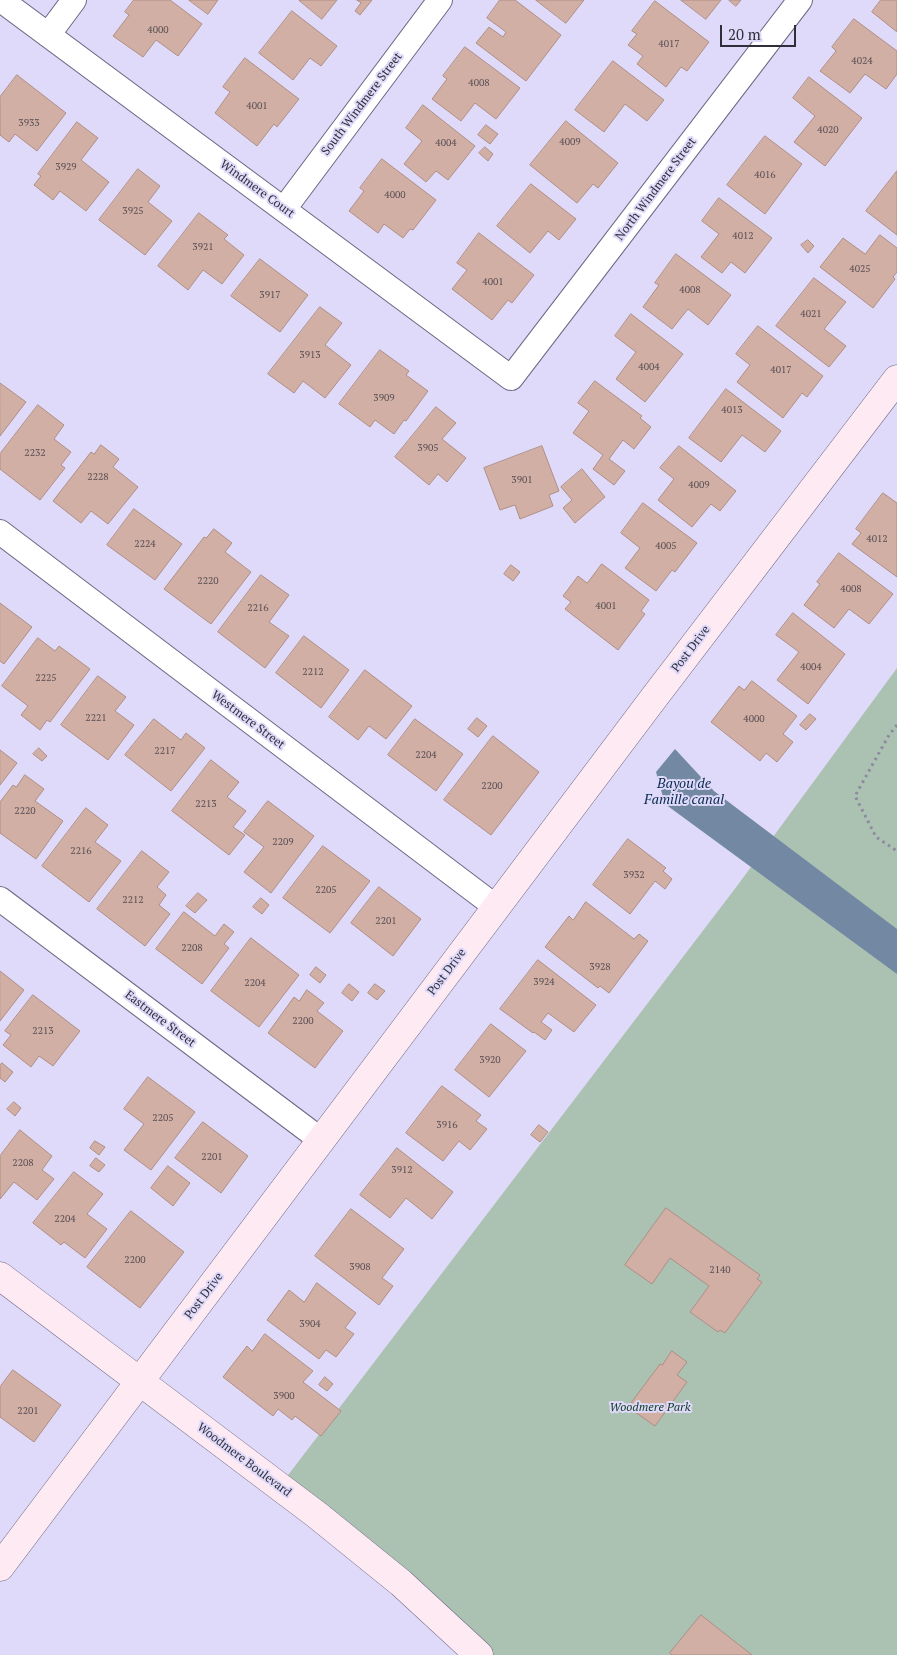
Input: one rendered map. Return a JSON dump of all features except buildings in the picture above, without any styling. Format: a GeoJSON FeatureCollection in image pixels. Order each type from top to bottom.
{"type":"FeatureCollection","features":[{"type":"Feature","properties":{"kind":"street","name":"Windmere Court"},"geometry":{"type":"LineString","coordinates":[[1,0],[511,378]]}},
{"type":"Feature","properties":{"kind":"street"},"geometry":{"type":"LineString","coordinates":[[48,35],[74,0]]}},
{"type":"Feature","properties":{"kind":"street","name":"South Windmere Street"},"geometry":{"type":"LineString","coordinates":[[284,209],[440,0]]}},
{"type":"Feature","properties":{"kind":"street","name":"North Windmere Street"},"geometry":{"type":"LineString","coordinates":[[511,378],[800,0]]}},
{"type":"Feature","properties":{"kind":"street","name":"Post Drive"},"geometry":{"type":"LineString","coordinates":[[0,1567],[653,699],[897,379]]}},
{"type":"Feature","properties":{"kind":"street","name":"Westmere Street"},"geometry":{"type":"LineString","coordinates":[[0,532],[496,907]]}},
{"type":"Feature","properties":{"kind":"street","name":"Eastmere Street"},"geometry":{"type":"LineString","coordinates":[[0,898],[321,1140]]}},
{"type":"Feature","properties":{"kind":"street","name":"Woodmere Boulevard"},"geometry":{"type":"LineString","coordinates":[[0,1276],[317,1515],[386,1570],[479,1655]]}},
{"type":"Feature","properties":{"kind":"path"},"geometry":{"type":"LineString","coordinates":[[897,725],[889,735],[855,796],[876,837],[897,851]]}},
{"type":"Feature","properties":{"kind":"green space","name":"Woodmere Park"},"geometry":{"type":"Polygon","coordinates":[[[897,668],[897,1655],[479,1655],[279,1487],[737,886],[897,668]]]}},
{"type":"Feature","properties":{"kind":"water","name":"Bayou de Famille canal"},"geometry":{"type":"Polygon","coordinates":[[[675,749],[714,791],[897,929],[897,974],[665,804],[656,772],[675,749]]]}}]}
